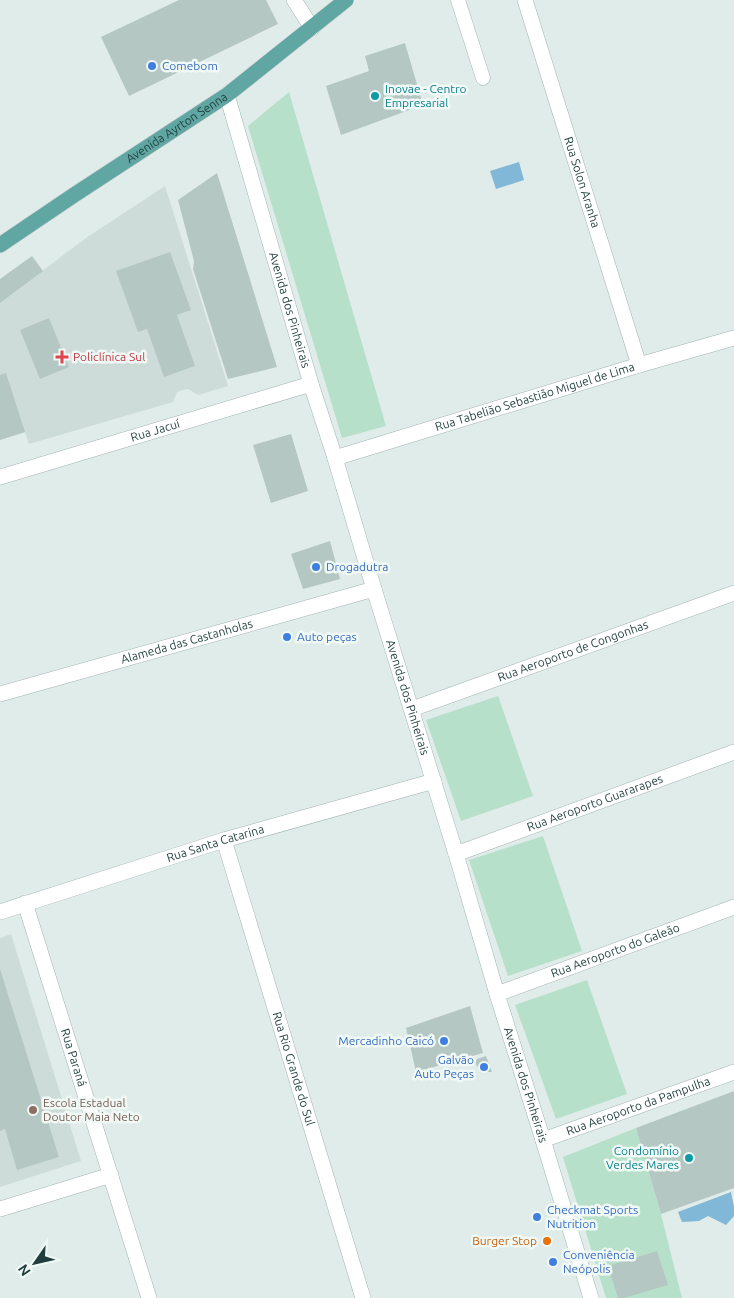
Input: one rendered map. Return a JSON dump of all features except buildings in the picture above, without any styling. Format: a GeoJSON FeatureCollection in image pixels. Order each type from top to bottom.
{"type":"FeatureCollection","features":[{"type":"Feature","properties":{"kind":"main road","name":"Avenida Ayrton Senna"},"geometry":{"type":"LineString","coordinates":[[0,245],[227,95],[346,0]]}},
{"type":"Feature","properties":{"kind":"street"},"geometry":{"type":"LineString","coordinates":[[294,0],[312,28]]}},
{"type":"Feature","properties":{"kind":"street","name":"Rua Solon Aranha"},"geometry":{"type":"LineString","coordinates":[[524,0],[639,365]]}},
{"type":"Feature","properties":{"kind":"street","name":"Avenida dos Pinheirais"},"geometry":{"type":"LineString","coordinates":[[227,95],[311,384],[591,1298]]}},
{"type":"Feature","properties":{"kind":"street","name":"Rua Tabelião Sebastião Miguel de Lima"},"geometry":{"type":"LineString","coordinates":[[335,458],[639,365],[734,338]]}},
{"type":"Feature","properties":{"kind":"street","name":"Rua Jacuí"},"geometry":{"type":"LineString","coordinates":[[0,477],[311,384]]}},
{"type":"Feature","properties":{"kind":"street","name":"Alameda das Castanholas"},"geometry":{"type":"LineString","coordinates":[[0,694],[374,589]]}},
{"type":"Feature","properties":{"kind":"street","name":"Rua Aeroporto de Congonhas"},"geometry":{"type":"LineString","coordinates":[[412,709],[734,593]]}},
{"type":"Feature","properties":{"kind":"street","name":"Rua Aeroporto Guararapes"},"geometry":{"type":"LineString","coordinates":[[456,854],[734,753]]}},
{"type":"Feature","properties":{"kind":"street","name":"Rua Santa Catarina"},"geometry":{"type":"LineString","coordinates":[[0,912],[224,840],[434,781]]}},
{"type":"Feature","properties":{"kind":"street","name":"Rua Rio Grande do Sul"},"geometry":{"type":"LineString","coordinates":[[224,840],[363,1298]]}},
{"type":"Feature","properties":{"kind":"street","name":"Rua Paraná"},"geometry":{"type":"LineString","coordinates":[[25,904],[149,1298]]}},
{"type":"Feature","properties":{"kind":"street","name":"Rua Aeroporto do Galeão"},"geometry":{"type":"LineString","coordinates":[[497,994],[734,907]]}},
{"type":"Feature","properties":{"kind":"street","name":"Rua Aeroporto da Pampulha"},"geometry":{"type":"LineString","coordinates":[[543,1140],[734,1072]]}},
{"type":"Feature","properties":{"kind":"street"},"geometry":{"type":"LineString","coordinates":[[0,1209],[111,1175]]}},
{"type":"Feature","properties":{"kind":"lane"},"geometry":{"type":"LineString","coordinates":[[458,0],[483,78]]}},
{"type":"Feature","properties":{"kind":"shaded area"},"geometry":{"type":"Polygon","coordinates":[[[165,186],[228,386],[198,395],[188,389],[183,390],[177,392],[173,402],[29,444],[25,432],[0,440],[0,303],[86,238],[165,186]]]}},
{"type":"Feature","properties":{"kind":"shaded area","name":"Escola Estadual Doutor Maia Neto"},"geometry":{"type":"Polygon","coordinates":[[[11,934],[81,1161],[0,1187],[0,938],[11,934]]]}},
{"type":"Feature","properties":{"kind":"green space"},"geometry":{"type":"Polygon","coordinates":[[[289,92],[386,426],[342,438],[248,126],[289,92]]]}},
{"type":"Feature","properties":{"kind":"green space"},"geometry":{"type":"Polygon","coordinates":[[[498,696],[533,796],[461,821],[426,720],[498,696]]]}},
{"type":"Feature","properties":{"kind":"green space"},"geometry":{"type":"Polygon","coordinates":[[[543,836],[582,951],[508,976],[469,860],[543,836]]]}},
{"type":"Feature","properties":{"kind":"green space"},"geometry":{"type":"Polygon","coordinates":[[[587,980],[627,1094],[556,1119],[515,1005],[587,980]]]}},
{"type":"Feature","properties":{"kind":"green space"},"geometry":{"type":"Polygon","coordinates":[[[636,1128],[661,1214],[682,1298],[606,1298],[563,1157],[636,1128]]]}},
{"type":"Feature","properties":{"kind":"water"},"geometry":{"type":"Polygon","coordinates":[[[519,162],[524,180],[496,189],[490,171],[519,162]]]}},
{"type":"Feature","properties":{"kind":"water"},"geometry":{"type":"Polygon","coordinates":[[[731,1192],[734,1216],[726,1225],[708,1216],[699,1221],[682,1222],[678,1212],[731,1192]]]}},
{"type":"Feature","properties":{"kind":"place","name":"Comebom"},"geometry":{"type":"Point","coordinates":[152,66]}},
{"type":"Feature","properties":{"kind":"place","name":"Inovae - Centro Empresarial"},"geometry":{"type":"Point","coordinates":[375,96]}},
{"type":"Feature","properties":{"kind":"place","name":"Policlínica Sul"},"geometry":{"type":"Point","coordinates":[62,357]}},
{"type":"Feature","properties":{"kind":"place","name":"Drogadutra"},"geometry":{"type":"Point","coordinates":[316,567]}},
{"type":"Feature","properties":{"kind":"place","name":"Auto peças"},"geometry":{"type":"Point","coordinates":[287,637]}},
{"type":"Feature","properties":{"kind":"place","name":"Mercadinho Caicó"},"geometry":{"type":"Point","coordinates":[444,1041]}},
{"type":"Feature","properties":{"kind":"place","name":"Galvão Auto Peças"},"geometry":{"type":"Point","coordinates":[484,1067]}},
{"type":"Feature","properties":{"kind":"place","name":"Escola Estadual Doutor Maia Neto"},"geometry":{"type":"Point","coordinates":[33,1110]}},
{"type":"Feature","properties":{"kind":"place","name":"Condomínio Verdes Mares"},"geometry":{"type":"Point","coordinates":[689,1158]}},
{"type":"Feature","properties":{"kind":"place","name":"Checkmat Sports Nutrition"},"geometry":{"type":"Point","coordinates":[537,1217]}},
{"type":"Feature","properties":{"kind":"place","name":"Burger Stop"},"geometry":{"type":"Point","coordinates":[547,1241]}},
{"type":"Feature","properties":{"kind":"place","name":"Conveniência Neópolis"},"geometry":{"type":"Point","coordinates":[553,1262]}}]}
